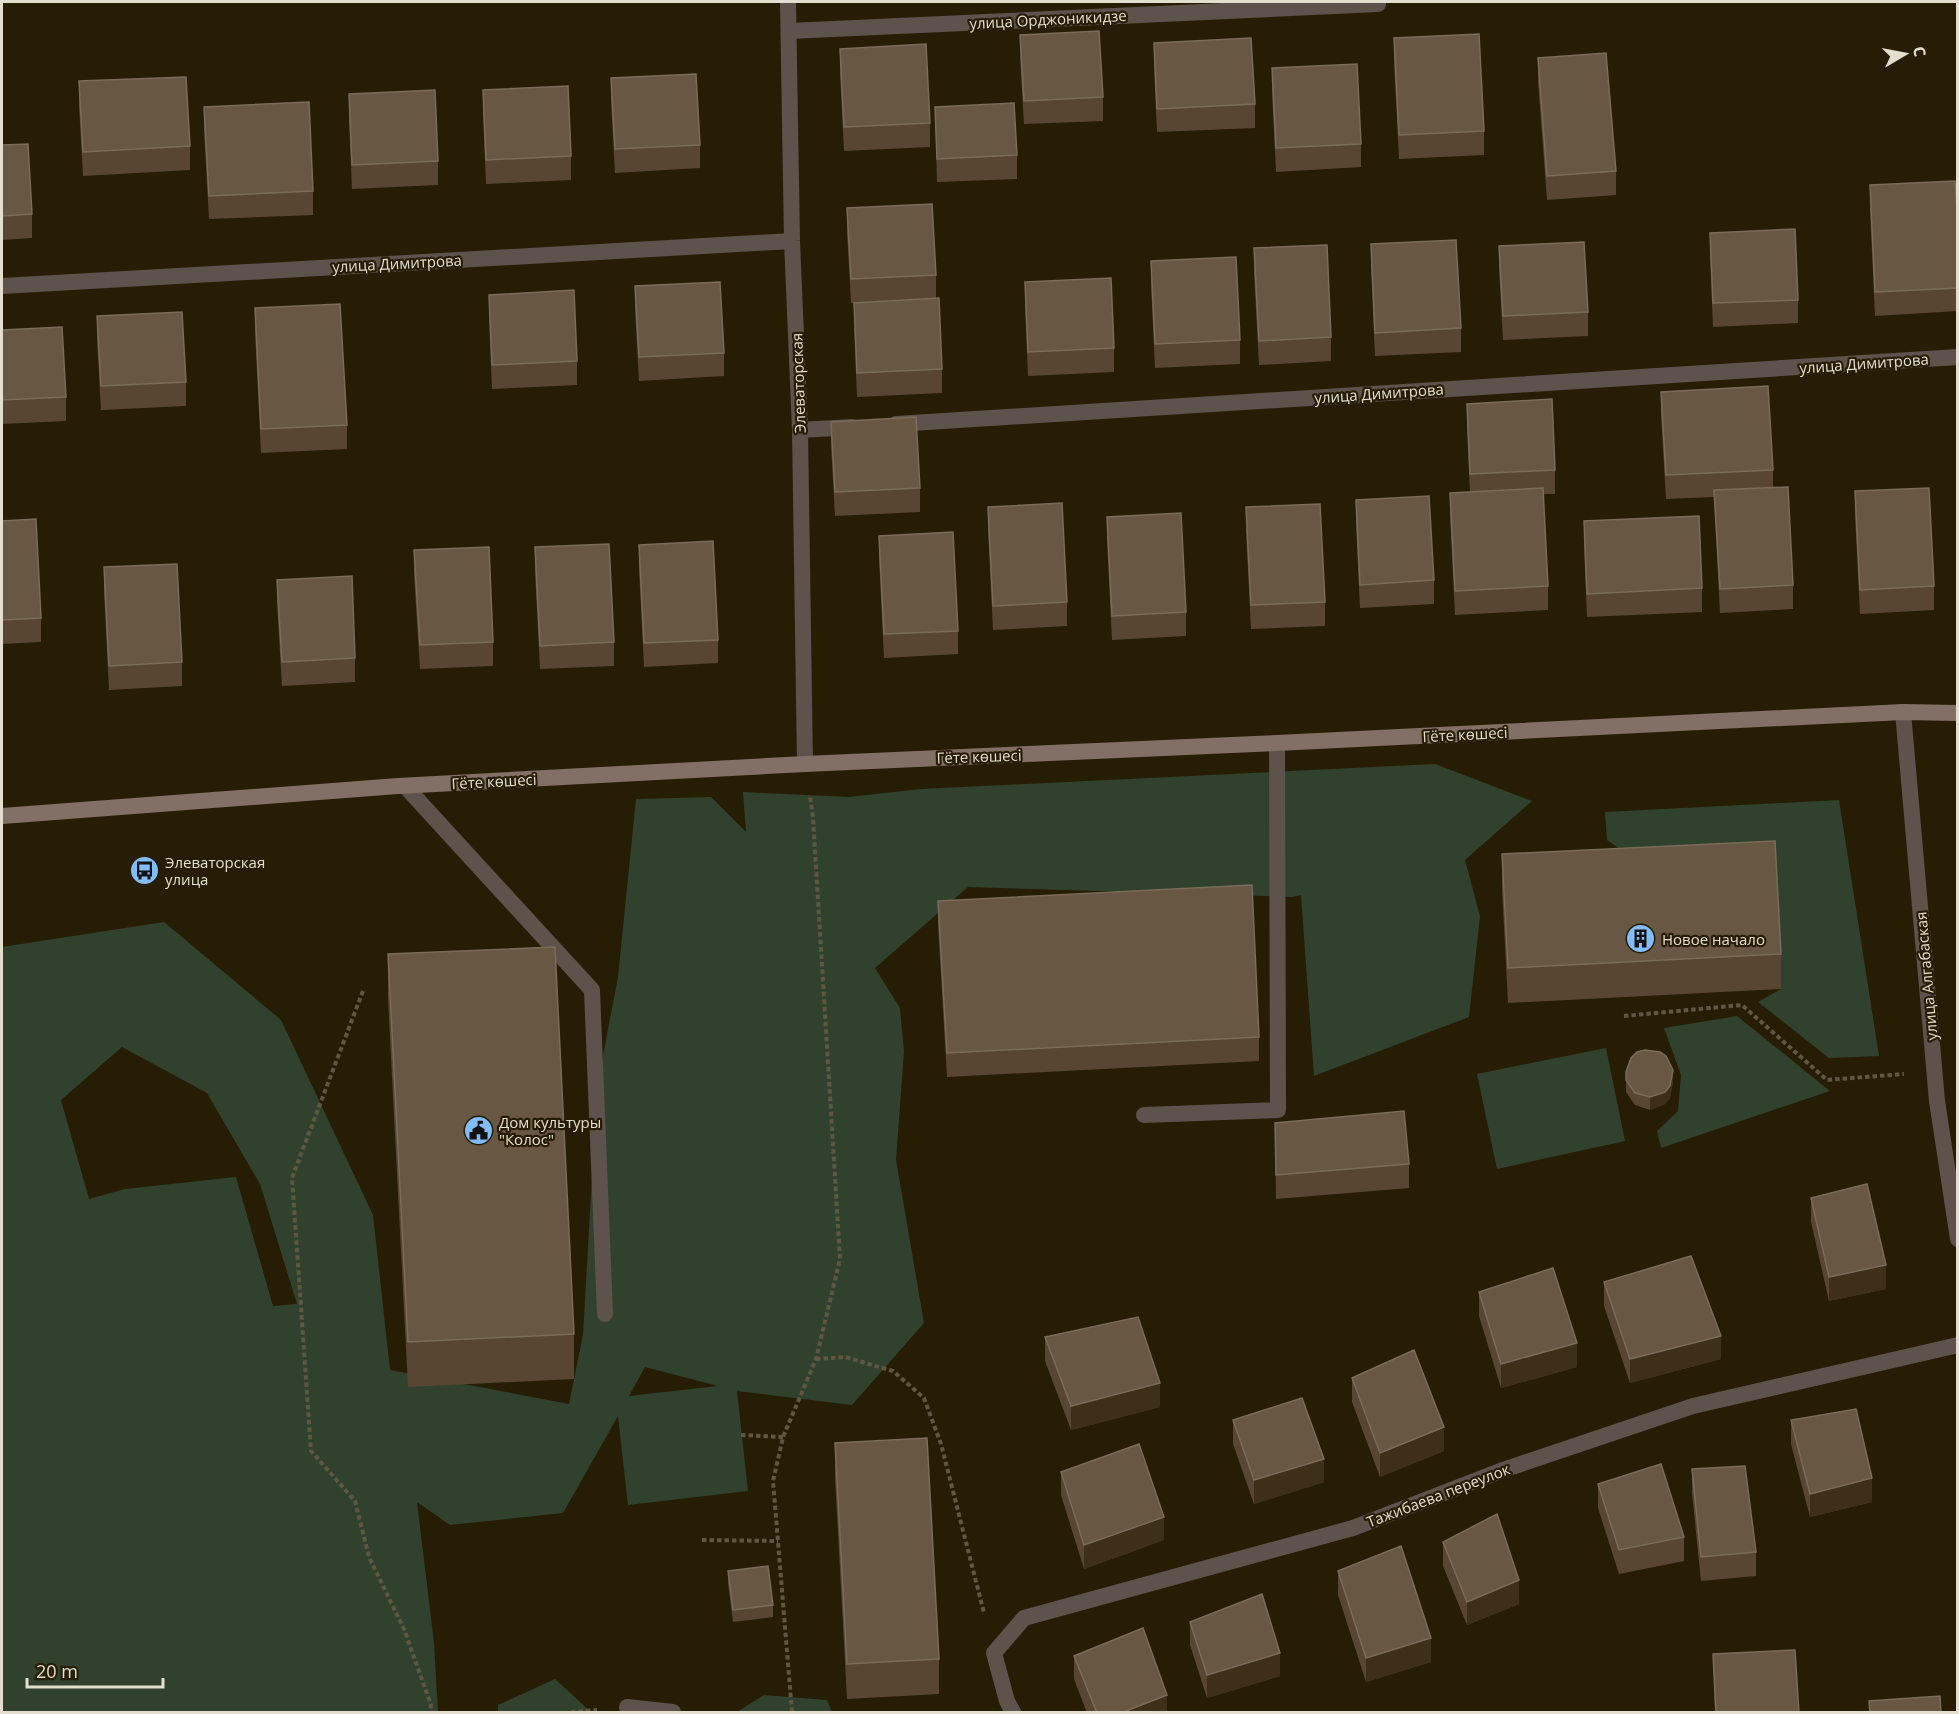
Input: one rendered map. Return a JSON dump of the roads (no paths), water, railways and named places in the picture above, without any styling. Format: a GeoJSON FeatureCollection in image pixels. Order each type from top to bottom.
{"type":"FeatureCollection","features":[{"type":"Feature","properties":{"kind":"main road","name":"Гёте көшесі"},"geometry":{"type":"LineString","coordinates":[[2,816],[405,786],[805,764],[1903,712],[1958,713]]}},
{"type":"Feature","properties":{"kind":"street","name":"Элеваторская"},"geometry":{"type":"LineString","coordinates":[[788,2],[792,241],[800,430],[805,764]]}},
{"type":"Feature","properties":{"kind":"street","name":"улица Орджоникидзе"},"geometry":{"type":"LineString","coordinates":[[790,31],[1378,4]]}},
{"type":"Feature","properties":{"kind":"street","name":"улица Димитрова"},"geometry":{"type":"LineString","coordinates":[[2,286],[792,241]]}},
{"type":"Feature","properties":{"kind":"street","name":"улица Димитрова"},"geometry":{"type":"LineString","coordinates":[[800,430],[1958,357]]}},
{"type":"Feature","properties":{"kind":"street","name":"улица Алгабаская"},"geometry":{"type":"LineString","coordinates":[[1903,712],[1934,1072],[1958,1239]]}},
{"type":"Feature","properties":{"kind":"street"},"geometry":{"type":"LineString","coordinates":[[1143,1115],[1278,1110],[1276,743]]}},
{"type":"Feature","properties":{"kind":"street"},"geometry":{"type":"LineString","coordinates":[[405,786],[592,990],[605,1314]]}},
{"type":"Feature","properties":{"kind":"street","name":"Тажибаева переулок"},"geometry":{"type":"LineString","coordinates":[[1013,1713],[1006,1701],[994,1653],[1024,1618],[1353,1528],[1503,1470],[1692,1406],[1958,1346]]}},
{"type":"Feature","properties":{"kind":"street"},"geometry":{"type":"LineString","coordinates":[[627,1707],[673,1713]]}},
{"type":"Feature","properties":{"kind":"place","name":"Элеваторская улица"},"geometry":{"type":"Point","coordinates":[144,871]}},
{"type":"Feature","properties":{"kind":"place","name":"Новое начало"},"geometry":{"type":"Point","coordinates":[1641,939]}},
{"type":"Feature","properties":{"kind":"place","name":"Дом культуры \"Колос\""},"geometry":{"type":"Point","coordinates":[478,1131]}}]}
